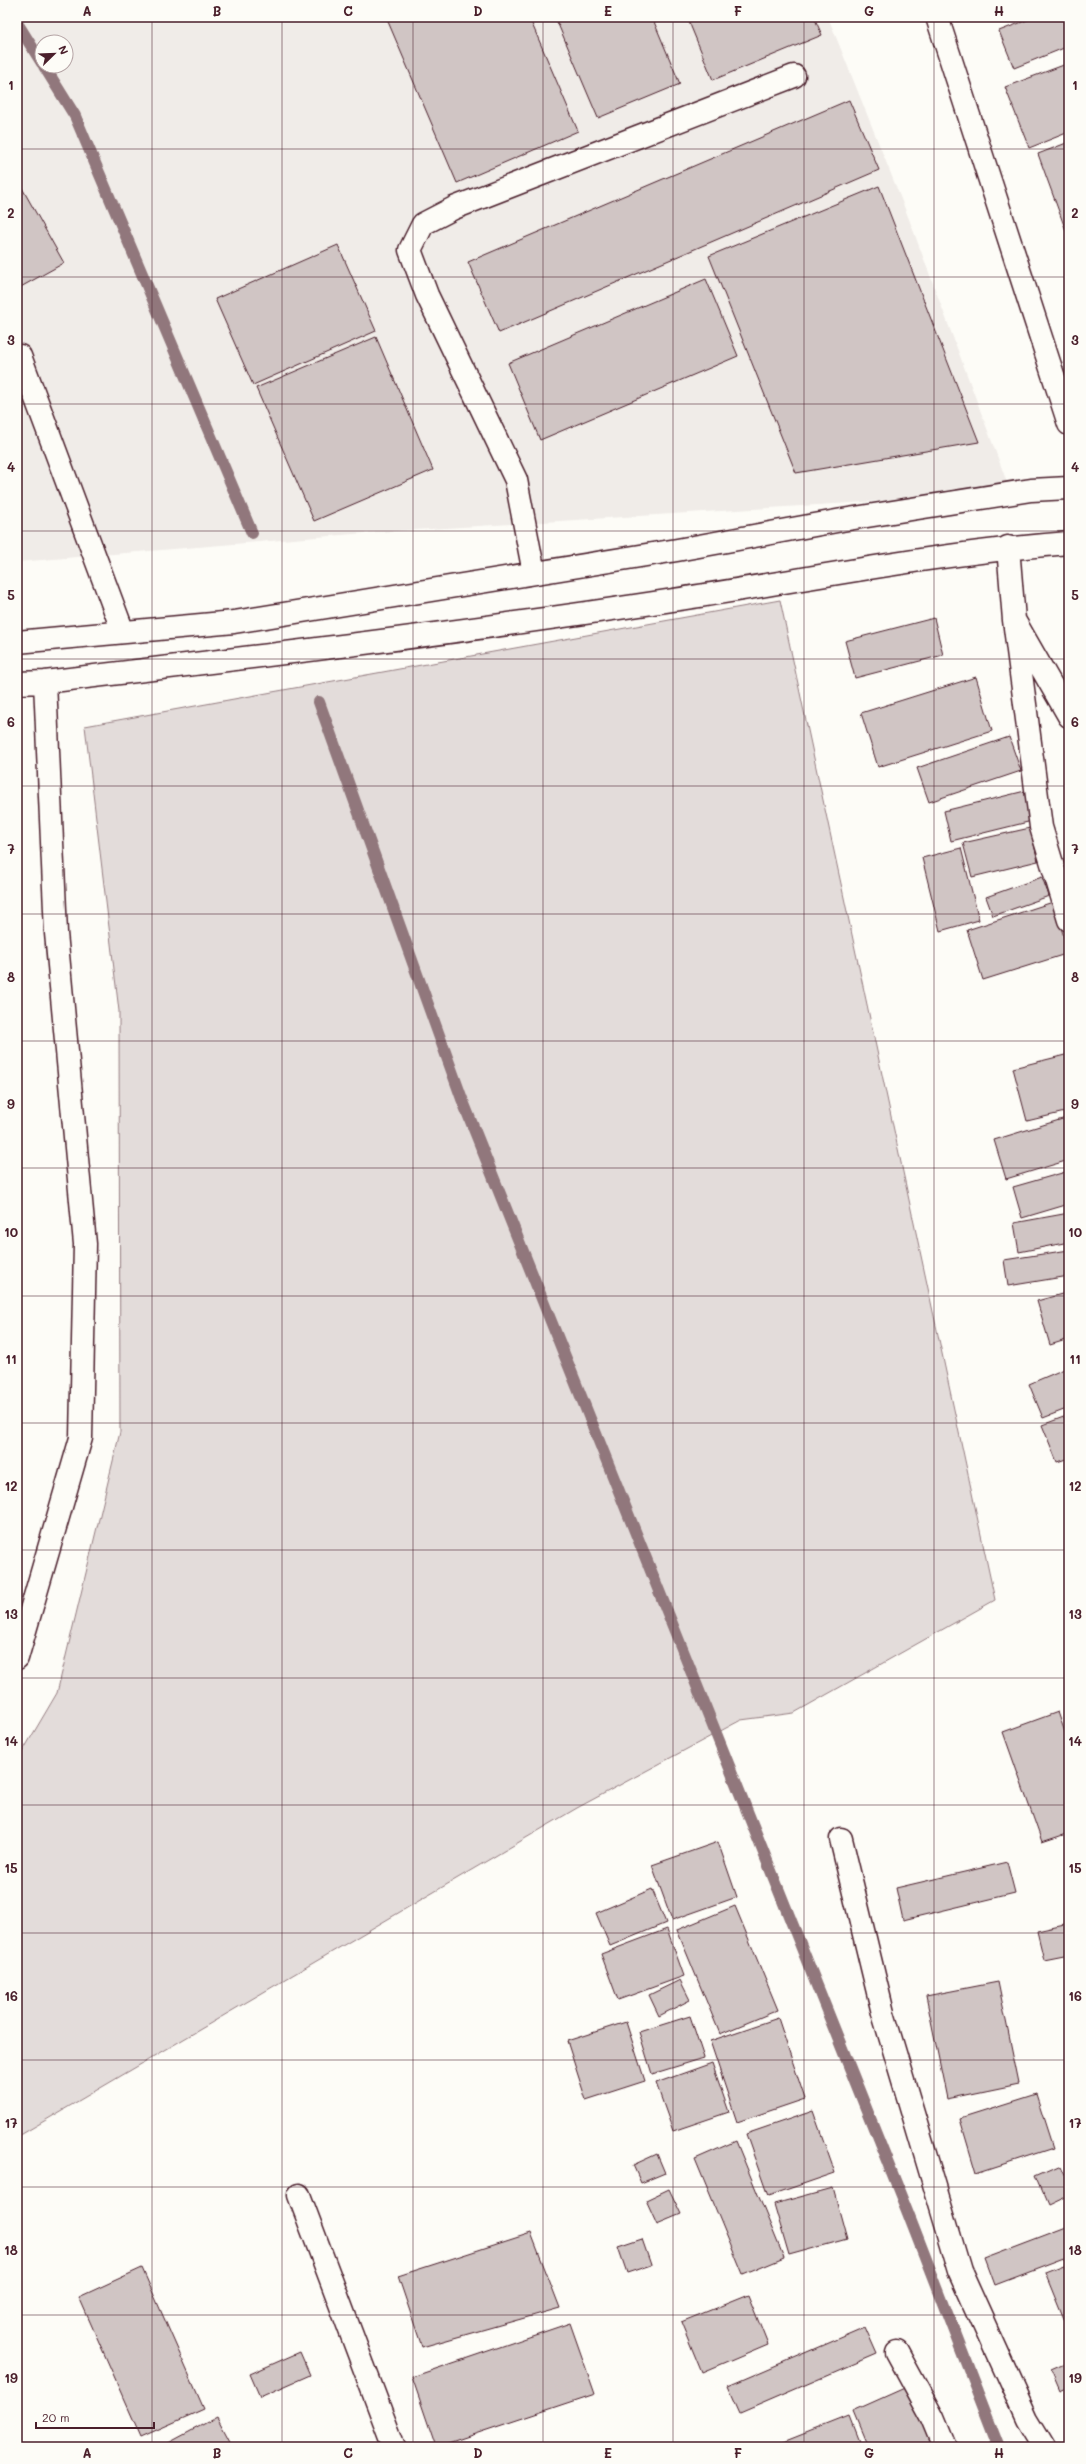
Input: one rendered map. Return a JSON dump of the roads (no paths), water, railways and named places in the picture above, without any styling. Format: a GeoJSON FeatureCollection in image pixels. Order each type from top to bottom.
{"type":"FeatureCollection","features":[{"type":"Feature","properties":{"kind":"street"},"geometry":{"type":"LineString","coordinates":[[937,17],[1069,424]]}},
{"type":"Feature","properties":{"kind":"street"},"geometry":{"type":"LineString","coordinates":[[534,573],[516,480],[427,295],[410,250],[423,224],[454,208],[794,76]]}},
{"type":"Feature","properties":{"kind":"street"},"geometry":{"type":"LineString","coordinates":[[20,356],[123,632]]}},
{"type":"Feature","properties":{"kind":"street"},"geometry":{"type":"LineString","coordinates":[[17,642],[234,622],[677,550],[842,520],[1031,490],[1069,488]]}},
{"type":"Feature","properties":{"kind":"street"},"geometry":{"type":"LineString","coordinates":[[17,683],[45,682],[351,646],[673,600],[1008,547],[1069,543]]}},
{"type":"Feature","properties":{"kind":"street"},"geometry":{"type":"LineString","coordinates":[[1008,547],[1014,620],[1041,827],[1069,920]]}},
{"type":"Feature","properties":{"kind":"street"},"geometry":{"type":"LineString","coordinates":[[1014,620],[1069,716]]}},
{"type":"Feature","properties":{"kind":"street"},"geometry":{"type":"LineString","coordinates":[[17,1658],[81,1438],[85,1244],[56,933],[45,682]]}},
{"type":"Feature","properties":{"kind":"street"},"geometry":{"type":"LineString","coordinates":[[841,1839],[883,2013],[960,2271],[1027,2419],[1044,2447]]}},
{"type":"Feature","properties":{"kind":"street"},"geometry":{"type":"LineString","coordinates":[[299,2195],[394,2447]]}},
{"type":"Feature","properties":{"kind":"street"},"geometry":{"type":"LineString","coordinates":[[897,2352],[934,2418],[945,2447]]}},
{"type":"Feature","properties":{"kind":"waterway"},"geometry":{"type":"LineString","coordinates":[[17,23],[34,50]]}},
{"type":"Feature","properties":{"kind":"waterway"},"geometry":{"type":"LineString","coordinates":[[49,74],[75,116],[252,533]]}},
{"type":"Feature","properties":{"kind":"waterway"},"geometry":{"type":"LineString","coordinates":[[319,702],[462,1099],[908,2213],[999,2447]]}}]}
